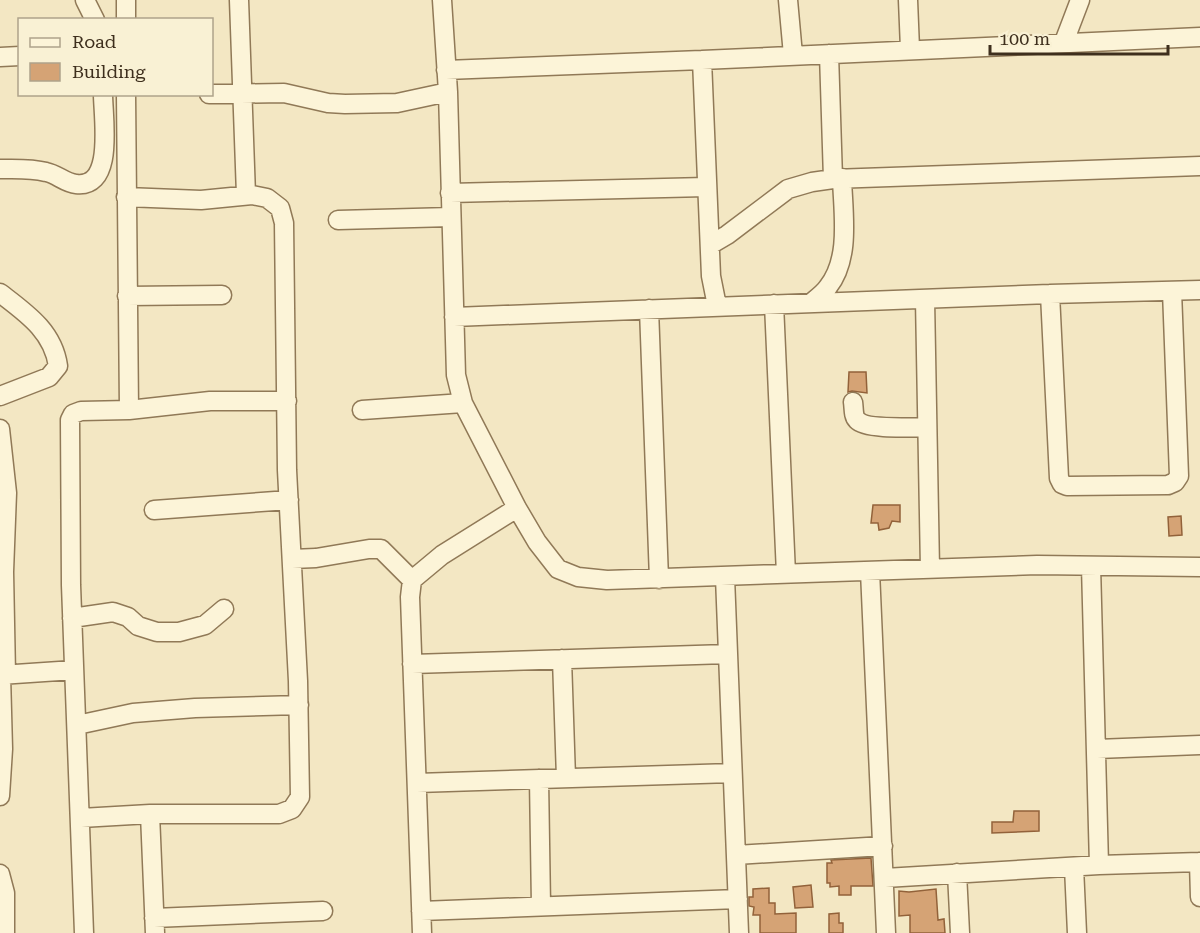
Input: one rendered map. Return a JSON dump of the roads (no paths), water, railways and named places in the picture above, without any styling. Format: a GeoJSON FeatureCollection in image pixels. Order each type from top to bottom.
{"type":"FeatureCollection","features":[{"type":"Feature","properties":{"kind":"street"},"geometry":{"type":"LineString","coordinates":[[85,0],[94,18]]}},
{"type":"Feature","properties":{"kind":"street"},"geometry":{"type":"LineString","coordinates":[[126,0],[126,18]]}},
{"type":"Feature","properties":{"kind":"street"},"geometry":{"type":"LineString","coordinates":[[239,0],[246,195]]}},
{"type":"Feature","properties":{"kind":"street"},"geometry":{"type":"LineString","coordinates":[[442,0],[448,92],[456,375],[463,403],[517,508],[537,542],[558,568],[578,577],[607,580],[1037,565],[1200,567]]}},
{"type":"Feature","properties":{"kind":"street"},"geometry":{"type":"LineString","coordinates":[[789,0],[793,56]]}},
{"type":"Feature","properties":{"kind":"street"},"geometry":{"type":"LineString","coordinates":[[908,0],[910,49]]}},
{"type":"Feature","properties":{"kind":"street"},"geometry":{"type":"LineString","coordinates":[[1064,42],[1080,0]]}},
{"type":"Feature","properties":{"kind":"street"},"geometry":{"type":"LineString","coordinates":[[446,70],[1200,37]]}},
{"type":"Feature","properties":{"kind":"street"},"geometry":{"type":"LineString","coordinates":[[811,303],[828,288],[838,270],[843,248],[829,54]]}},
{"type":"Feature","properties":{"kind":"street"},"geometry":{"type":"LineString","coordinates":[[0,57],[18,56]]}},
{"type":"Feature","properties":{"kind":"street"},"geometry":{"type":"LineString","coordinates":[[702,60],[711,276],[717,306]]}},
{"type":"Feature","properties":{"kind":"street"},"geometry":{"type":"LineString","coordinates":[[213,94],[284,93],[328,103],[345,104],[397,103],[448,92]]}},
{"type":"Feature","properties":{"kind":"street"},"geometry":{"type":"LineString","coordinates":[[0,169],[48,172],[74,184],[85,184],[94,180],[101,169],[104,156],[103,96]]}},
{"type":"Feature","properties":{"kind":"street"},"geometry":{"type":"LineString","coordinates":[[126,96],[129,410]]}},
{"type":"Feature","properties":{"kind":"street"},"geometry":{"type":"LineString","coordinates":[[711,245],[788,189],[812,182],[838,178],[1200,166]]}},
{"type":"Feature","properties":{"kind":"street"},"geometry":{"type":"LineString","coordinates":[[450,193],[706,187]]}},
{"type":"Feature","properties":{"kind":"street"},"geometry":{"type":"LineString","coordinates":[[81,818],[150,814],[279,814],[292,809],[300,797],[299,705],[289,500],[284,223],[280,208],[267,198],[246,195],[201,200],[126,197]]}},
{"type":"Feature","properties":{"kind":"street"},"geometry":{"type":"LineString","coordinates":[[338,220],[451,217]]}},
{"type":"Feature","properties":{"kind":"street"},"geometry":{"type":"LineString","coordinates":[[454,317],[1200,290]]}},
{"type":"Feature","properties":{"kind":"street"},"geometry":{"type":"LineString","coordinates":[[1050,294],[1059,478],[1062,484],[1067,486],[1168,485],[1175,482],[1179,476],[1172,291]]}},
{"type":"Feature","properties":{"kind":"street"},"geometry":{"type":"LineString","coordinates":[[0,292],[40,325],[50,341],[58,366],[49,377],[0,396]]}},
{"type":"Feature","properties":{"kind":"street"},"geometry":{"type":"LineString","coordinates":[[127,296],[222,295]]}},
{"type":"Feature","properties":{"kind":"street"},"geometry":{"type":"LineString","coordinates":[[925,299],[930,569]]}},
{"type":"Feature","properties":{"kind":"street"},"geometry":{"type":"LineString","coordinates":[[774,304],[786,574]]}},
{"type":"Feature","properties":{"kind":"street"},"geometry":{"type":"LineString","coordinates":[[649,309],[659,579]]}},
{"type":"Feature","properties":{"kind":"street"},"geometry":{"type":"LineString","coordinates":[[84,933],[72,618],[70,420],[73,414],[81,411],[129,410],[210,401],[287,401]]}},
{"type":"Feature","properties":{"kind":"street"},"geometry":{"type":"LineString","coordinates":[[853,402],[855,417],[859,423],[868,426],[927,427]]}},
{"type":"Feature","properties":{"kind":"street"},"geometry":{"type":"LineString","coordinates":[[362,410],[463,403]]}},
{"type":"Feature","properties":{"kind":"street"},"geometry":{"type":"LineString","coordinates":[[0,429],[3,492],[3,749],[0,796]]}},
{"type":"Feature","properties":{"kind":"street"},"geometry":{"type":"LineString","coordinates":[[154,510],[289,500]]}},
{"type":"Feature","properties":{"kind":"street"},"geometry":{"type":"LineString","coordinates":[[422,933],[410,597],[412,580],[442,555],[517,508]]}},
{"type":"Feature","properties":{"kind":"street"},"geometry":{"type":"LineString","coordinates":[[292,560],[381,549],[412,580]]}},
{"type":"Feature","properties":{"kind":"street"},"geometry":{"type":"LineString","coordinates":[[1091,566],[1099,865]]}},
{"type":"Feature","properties":{"kind":"street"},"geometry":{"type":"LineString","coordinates":[[870,571],[886,933]]}},
{"type":"Feature","properties":{"kind":"street"},"geometry":{"type":"LineString","coordinates":[[725,577],[739,933]]}},
{"type":"Feature","properties":{"kind":"street"},"geometry":{"type":"LineString","coordinates":[[72,618],[113,612],[128,617],[138,626],[157,632],[180,632],[205,625],[224,609]]}},
{"type":"Feature","properties":{"kind":"street"},"geometry":{"type":"LineString","coordinates":[[412,664],[727,654]]}},
{"type":"Feature","properties":{"kind":"street"},"geometry":{"type":"LineString","coordinates":[[562,659],[566,778]]}},
{"type":"Feature","properties":{"kind":"street"},"geometry":{"type":"LineString","coordinates":[[2,675],[74,670]]}},
{"type":"Feature","properties":{"kind":"street"},"geometry":{"type":"LineString","coordinates":[[77,725],[133,713],[195,708],[299,705]]}},
{"type":"Feature","properties":{"kind":"street"},"geometry":{"type":"LineString","coordinates":[[1097,750],[1200,745]]}},
{"type":"Feature","properties":{"kind":"street"},"geometry":{"type":"LineString","coordinates":[[417,783],[732,773]]}},
{"type":"Feature","properties":{"kind":"street"},"geometry":{"type":"LineString","coordinates":[[539,779],[541,906]]}},
{"type":"Feature","properties":{"kind":"street"},"geometry":{"type":"LineString","coordinates":[[150,814],[154,926],[323,911]]}},
{"type":"Feature","properties":{"kind":"street"},"geometry":{"type":"LineString","coordinates":[[736,855],[883,846]]}},
{"type":"Feature","properties":{"kind":"street"},"geometry":{"type":"LineString","coordinates":[[885,878],[1099,865],[1199,862],[1200,897]]}},
{"type":"Feature","properties":{"kind":"street"},"geometry":{"type":"LineString","coordinates":[[1074,867],[1077,933]]}},
{"type":"Feature","properties":{"kind":"street"},"geometry":{"type":"LineString","coordinates":[[957,873],[960,933]]}},
{"type":"Feature","properties":{"kind":"street"},"geometry":{"type":"LineString","coordinates":[[0,874],[5,893],[5,933]]}},
{"type":"Feature","properties":{"kind":"street"},"geometry":{"type":"LineString","coordinates":[[421,911],[738,899]]}}]}
